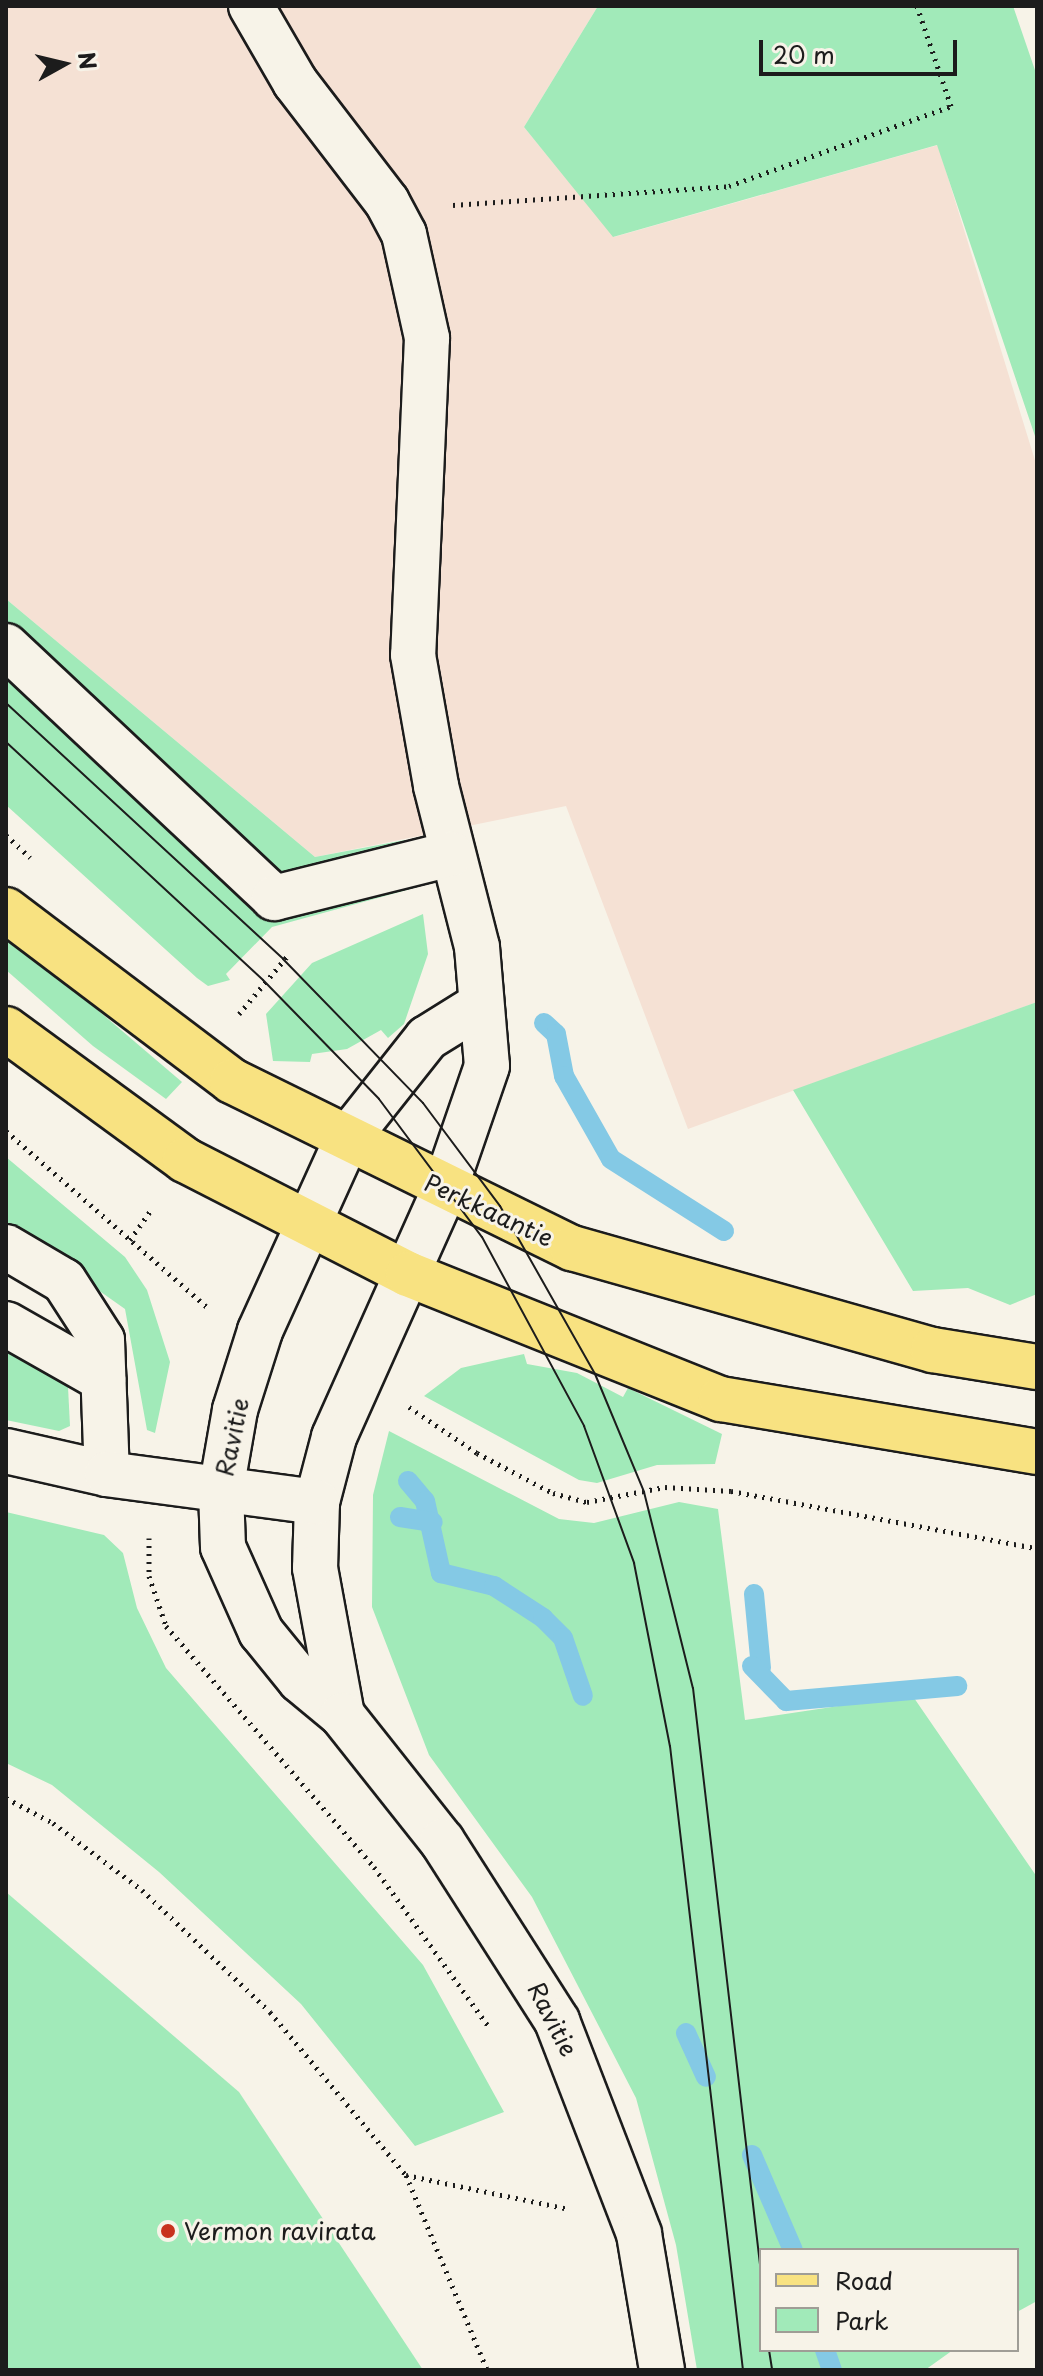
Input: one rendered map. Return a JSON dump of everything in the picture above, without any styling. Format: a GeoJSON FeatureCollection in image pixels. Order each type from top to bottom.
{"type":"FeatureCollection","features":[{"type":"Feature","properties":{"kind":"main road","name":"Perkkaantie"},"geometry":{"type":"LineString","coordinates":[[6,910],[232,1081],[444,1191],[629,1270],[933,1350],[1037,1367]]}},
{"type":"Feature","properties":{"kind":"main road"},"geometry":{"type":"LineString","coordinates":[[6,1029],[142,1134],[307,1228],[408,1274],[721,1399],[1037,1452]]}},
{"type":"Feature","properties":{"kind":"street"},"geometry":{"type":"LineString","coordinates":[[251,6],[295,82],[404,234]]}},
{"type":"Feature","properties":{"kind":"street","name":"Ravitie"},"geometry":{"type":"LineString","coordinates":[[342,1715],[315,1568],[317,1502],[359,1382],[444,1191],[487,1066],[477,1007],[477,947],[451,854],[413,655],[427,338],[404,234]]}},
{"type":"Feature","properties":{"kind":"street"},"geometry":{"type":"LineString","coordinates":[[6,646],[274,898],[451,854]]}},
{"type":"Feature","properties":{"kind":"street","name":"Ravitie"},"geometry":{"type":"LineString","coordinates":[[477,1007],[427,1038],[347,1139],[260,1331],[221,1490],[223,1547],[261,1632],[300,1680],[342,1715],[451,1854],[557,2021],[639,2234],[662,2370]]}},
{"type":"Feature","properties":{"kind":"street"},"geometry":{"type":"LineString","coordinates":[[6,1247],[64,1281],[86,1307],[102,1340],[107,1474]]}},
{"type":"Feature","properties":{"kind":"street"},"geometry":{"type":"LineString","coordinates":[[6,1324],[103,1379]]}},
{"type":"Feature","properties":{"kind":"street"},"geometry":{"type":"LineString","coordinates":[[6,1451],[107,1474],[317,1502]]}},
{"type":"Feature","properties":{"kind":"path"},"geometry":{"type":"LineString","coordinates":[[404,234],[459,202],[729,186],[951,106],[917,6]]}},
{"type":"Feature","properties":{"kind":"path"},"geometry":{"type":"LineString","coordinates":[[6,1131],[210,1310],[260,1331]]}},
{"type":"Feature","properties":{"kind":"path"},"geometry":{"type":"LineString","coordinates":[[359,1382],[515,1473],[587,1502],[665,1487],[731,1491],[1037,1548]]}},
{"type":"Feature","properties":{"kind":"path"},"geometry":{"type":"LineString","coordinates":[[150,1528],[149,1576],[166,1626],[374,1867],[495,2036]]}},
{"type":"Feature","properties":{"kind":"path"},"geometry":{"type":"LineString","coordinates":[[6,1798],[53,1823],[142,1890],[270,2012],[406,2175],[487,2370]]}},
{"type":"Feature","properties":{"kind":"path"},"geometry":{"type":"LineString","coordinates":[[406,2175],[574,2210]]}},
{"type":"Feature","properties":{"kind":"path"},"geometry":{"type":"LineString","coordinates":[[568,2196],[577,2225]]}},
{"type":"Feature","properties":{"kind":"shaded area"},"geometry":{"type":"Polygon","coordinates":[[[6,6],[598,6],[524,127],[614,237],[938,145],[1037,467],[1037,1002],[688,1129],[566,806],[315,857],[6,599],[6,6]]]}},
{"type":"Feature","properties":{"kind":"green space"},"geometry":{"type":"Polygon","coordinates":[[[598,6],[1013,6],[1037,76],[1037,442],[937,145],[613,237],[524,127],[598,6]]]}},
{"type":"Feature","properties":{"kind":"green space"},"geometry":{"type":"Polygon","coordinates":[[[6,599],[315,857],[405,840],[418,887],[272,927],[226,974],[230,980],[208,986],[6,805],[6,599]]]}},
{"type":"Feature","properties":{"kind":"green space"},"geometry":{"type":"Polygon","coordinates":[[[423,914],[428,954],[404,1024],[388,1038],[381,1030],[347,1049],[312,1054],[310,1062],[273,1061],[266,1014],[312,963],[423,914]]]}},
{"type":"Feature","properties":{"kind":"green space"},"geometry":{"type":"Polygon","coordinates":[[[6,934],[182,1082],[166,1099],[93,1046],[6,970],[6,934]]]}},
{"type":"Feature","properties":{"kind":"green space"},"geometry":{"type":"Polygon","coordinates":[[[1037,1002],[1037,1294],[1010,1305],[968,1288],[913,1291],[793,1090],[1037,1002]]]}},
{"type":"Feature","properties":{"kind":"green space"},"geometry":{"type":"Polygon","coordinates":[[[6,1157],[125,1257],[147,1290],[170,1362],[155,1433],[147,1430],[125,1309],[6,1225],[6,1157]]]}},
{"type":"Feature","properties":{"kind":"green space"},"geometry":{"type":"Polygon","coordinates":[[[6,1343],[68,1387],[70,1426],[59,1431],[6,1420],[6,1343]]]}},
{"type":"Feature","properties":{"kind":"green space"},"geometry":{"type":"Polygon","coordinates":[[[524,1354],[527,1364],[577,1373],[623,1397],[628,1388],[722,1434],[715,1464],[657,1465],[597,1483],[579,1480],[424,1396],[461,1368],[524,1354]]]}},
{"type":"Feature","properties":{"kind":"green space"},"geometry":{"type":"Polygon","coordinates":[[[389,1431],[559,1519],[594,1523],[679,1502],[718,1509],[745,1720],[912,1695],[1037,1877],[1037,2301],[1019,2311],[1019,2248],[759,2248],[759,2352],[950,2352],[925,2370],[697,2370],[676,2245],[636,2098],[532,1897],[429,1755],[372,1607],[373,1495],[389,1431]]]}},
{"type":"Feature","properties":{"kind":"green space"},"geometry":{"type":"Polygon","coordinates":[[[6,1512],[104,1535],[123,1553],[137,1608],[166,1668],[423,1965],[504,2112],[415,2146],[301,2004],[159,1872],[52,1785],[6,1763],[6,1512]]]}},
{"type":"Feature","properties":{"kind":"green space","name":"Vermon ravirata"},"geometry":{"type":"Polygon","coordinates":[[[6,1892],[239,2092],[423,2370],[6,2370],[6,1892]]]}},
{"type":"Feature","properties":{"kind":"waterway"},"geometry":{"type":"LineString","coordinates":[[544,1023],[556,1034],[564,1076],[611,1159],[724,1231]]}},
{"type":"Feature","properties":{"kind":"waterway"},"geometry":{"type":"LineString","coordinates":[[408,1481],[425,1501],[441,1573],[494,1586],[543,1618],[563,1638],[583,1696]]}},
{"type":"Feature","properties":{"kind":"waterway"},"geometry":{"type":"LineString","coordinates":[[400,1517],[433,1522]]}},
{"type":"Feature","properties":{"kind":"waterway"},"geometry":{"type":"LineString","coordinates":[[754,1594],[761,1668]]}},
{"type":"Feature","properties":{"kind":"waterway"},"geometry":{"type":"LineString","coordinates":[[752,1666],[786,1701],[957,1686]]}},
{"type":"Feature","properties":{"kind":"waterway"},"geometry":{"type":"LineString","coordinates":[[686,2033],[706,2077]]}},
{"type":"Feature","properties":{"kind":"waterway"},"geometry":{"type":"LineString","coordinates":[[752,2155],[792,2248]]}},
{"type":"Feature","properties":{"kind":"waterway"},"geometry":{"type":"LineString","coordinates":[[826,2352],[832,2370]]}},
{"type":"Feature","properties":{"kind":"tram line"},"geometry":{"type":"LineString","coordinates":[[6,703],[283,959],[423,1103],[500,1206],[595,1374],[644,1492],[693,1688],[759,2256]]}},
{"type":"Feature","properties":{"kind":"tram line"},"geometry":{"type":"LineString","coordinates":[[6,742],[263,980],[379,1099],[482,1237],[584,1426],[634,1563],[670,1746],[743,2370]]}},
{"type":"Feature","properties":{"kind":"tram line"},"geometry":{"type":"LineString","coordinates":[[769,2352],[772,2370]]}},
{"type":"Feature","properties":{"kind":"place","name":"Vermon ravirata"},"geometry":{"type":"Point","coordinates":[168,2231]}}]}
